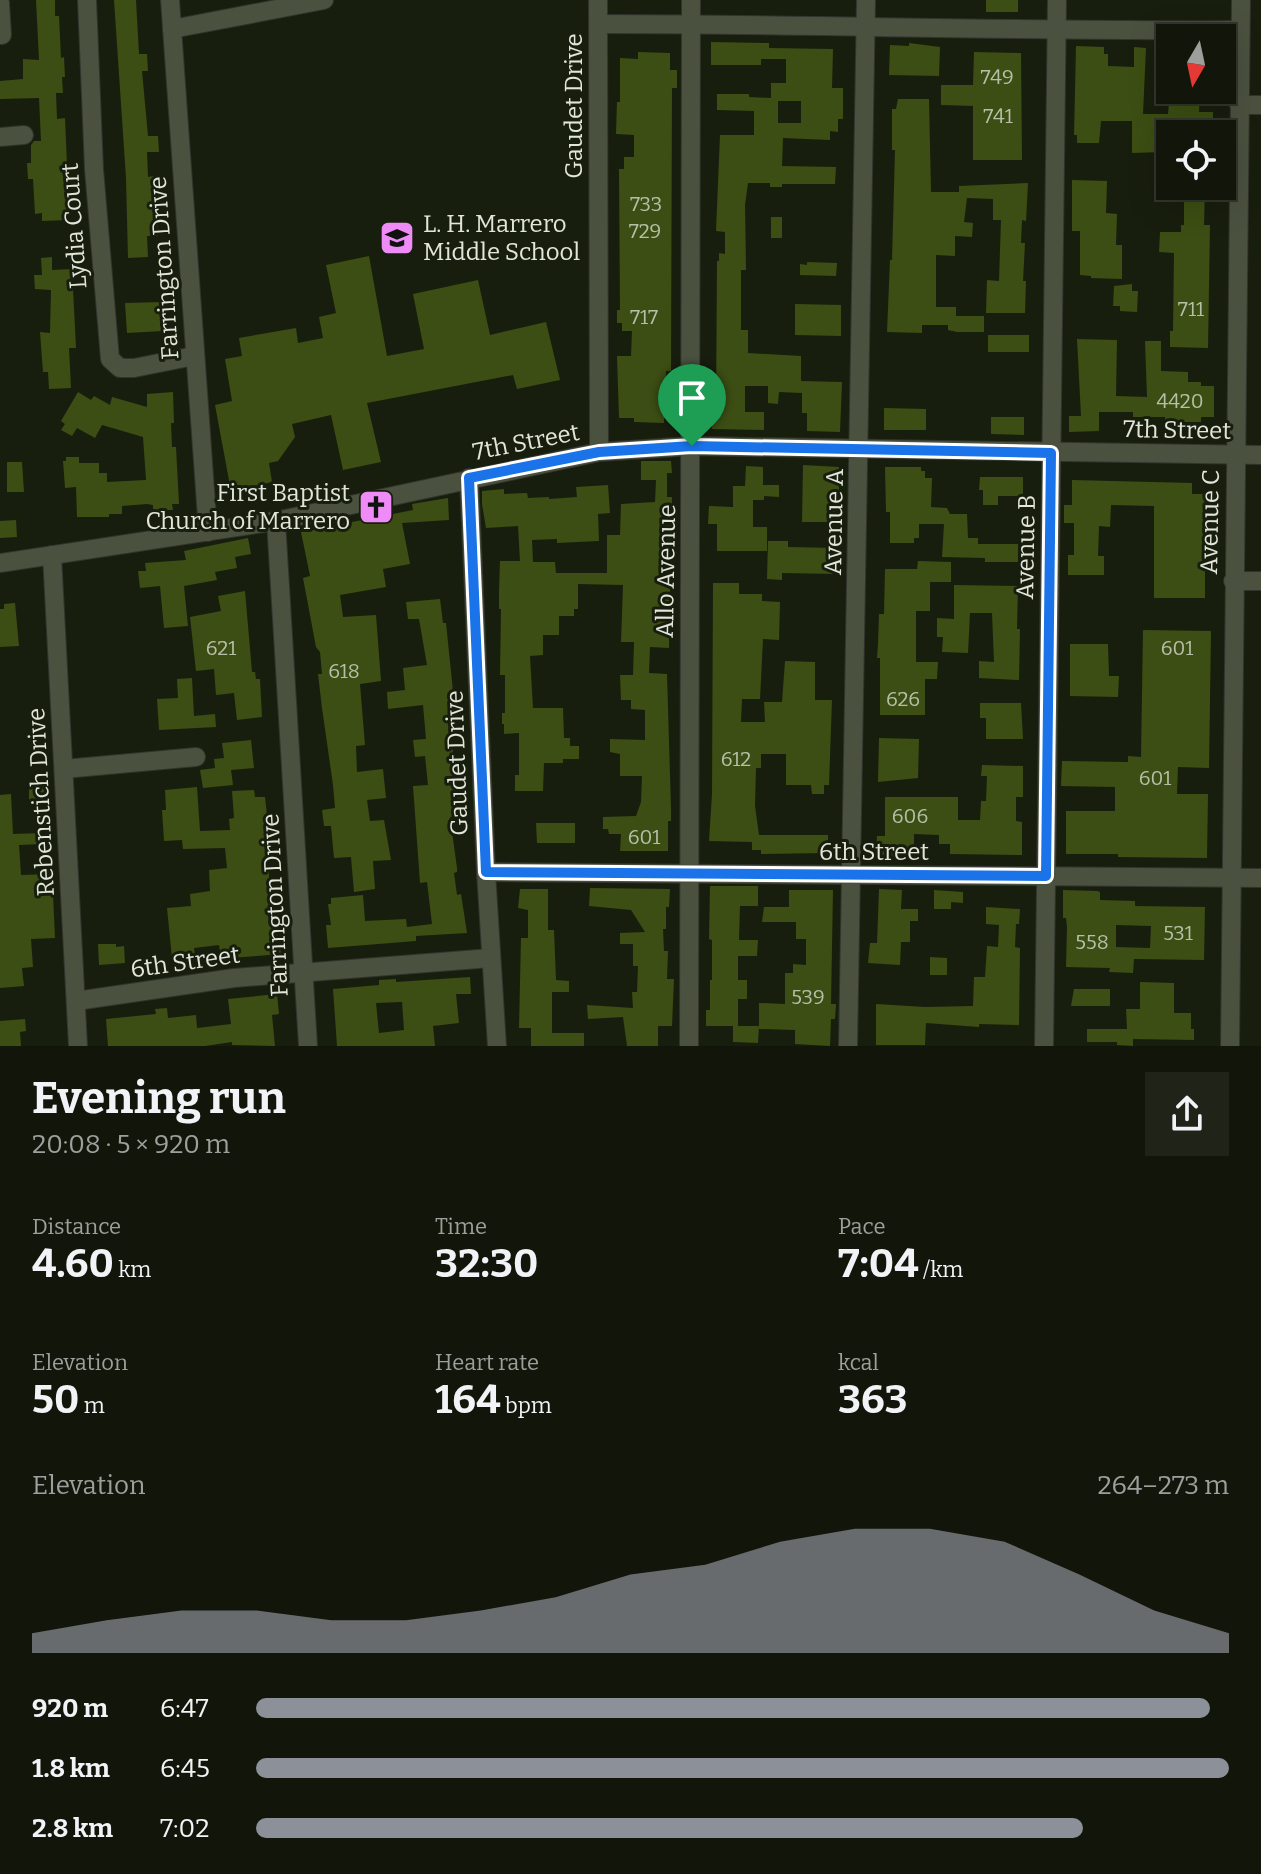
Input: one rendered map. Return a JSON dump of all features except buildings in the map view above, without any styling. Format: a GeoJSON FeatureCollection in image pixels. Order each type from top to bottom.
{"type":"FeatureCollection","features":[{"type":"Feature","properties":{"kind":"street","name":"Lydia Court"},"geometry":{"type":"LineString","coordinates":[[87,0],[94,169],[110,359],[120,368],[134,368],[194,356]]}},
{"type":"Feature","properties":{"kind":"street","name":"Farrington Drive"},"geometry":{"type":"LineString","coordinates":[[170,0],[208,532]]}},
{"type":"Feature","properties":{"kind":"street"},"geometry":{"type":"LineString","coordinates":[[172,29],[324,0]]}},
{"type":"Feature","properties":{"kind":"street","name":"Gaudet Drive"},"geometry":{"type":"LineString","coordinates":[[598,0],[599,452]]}},
{"type":"Feature","properties":{"kind":"street","name":"Allo Avenue"},"geometry":{"type":"LineString","coordinates":[[689,1046],[691,0]]}},
{"type":"Feature","properties":{"kind":"street","name":"Avenue A"},"geometry":{"type":"LineString","coordinates":[[848,1046],[866,0]]}},
{"type":"Feature","properties":{"kind":"street","name":"Avenue B"},"geometry":{"type":"LineString","coordinates":[[1044,1046],[1057,0]]}},
{"type":"Feature","properties":{"kind":"street","name":"Avenue C"},"geometry":{"type":"LineString","coordinates":[[1230,1046],[1241,0]]}},
{"type":"Feature","properties":{"kind":"street"},"geometry":{"type":"LineString","coordinates":[[0,3],[0,35]]}},
{"type":"Feature","properties":{"kind":"street"},"geometry":{"type":"LineString","coordinates":[[598,24],[866,26],[1057,32],[1240,30]]}},
{"type":"Feature","properties":{"kind":"street"},"geometry":{"type":"LineString","coordinates":[[1239,105],[1261,105]]}},
{"type":"Feature","properties":{"kind":"street"},"geometry":{"type":"LineString","coordinates":[[0,137],[24,135]]}},
{"type":"Feature","properties":{"kind":"street","name":"7th Street"},"geometry":{"type":"LineString","coordinates":[[0,563],[276,521],[599,452],[692,446],[1261,455]]}},
{"type":"Feature","properties":{"kind":"street","name":"Gaudet Drive"},"geometry":{"type":"LineString","coordinates":[[469,478],[486,872],[497,1046]]}},
{"type":"Feature","properties":{"kind":"street","name":"Farrington Drive"},"geometry":{"type":"LineString","coordinates":[[276,521],[308,1046]]}},
{"type":"Feature","properties":{"kind":"street","name":"Rebenstich Drive"},"geometry":{"type":"LineString","coordinates":[[52,555],[78,1046]]}},
{"type":"Feature","properties":{"kind":"street"},"geometry":{"type":"LineString","coordinates":[[1233,581],[1261,581]]}},
{"type":"Feature","properties":{"kind":"street"},"geometry":{"type":"LineString","coordinates":[[64,769],[196,757]]}},
{"type":"Feature","properties":{"kind":"street","name":"6th Street"},"geometry":{"type":"LineString","coordinates":[[486,872],[1261,878]]}},
{"type":"Feature","properties":{"kind":"street","name":"6th Street"},"geometry":{"type":"LineString","coordinates":[[76,1001],[234,978],[491,958]]}},
{"type":"Feature","properties":{"kind":"place","name":"L. H. Marrero Middle School"},"geometry":{"type":"Point","coordinates":[397,238]}},
{"type":"Feature","properties":{"kind":"place","name":"First Baptist Church of Marrero"},"geometry":{"type":"Point","coordinates":[376,507]}},
{"type":"Feature","properties":{"kind":"route"},"geometry":{"type":"LineString","coordinates":[[692,446],[1051,453],[1046,876],[486,872],[469,478],[599,452],[692,446]]}}]}
